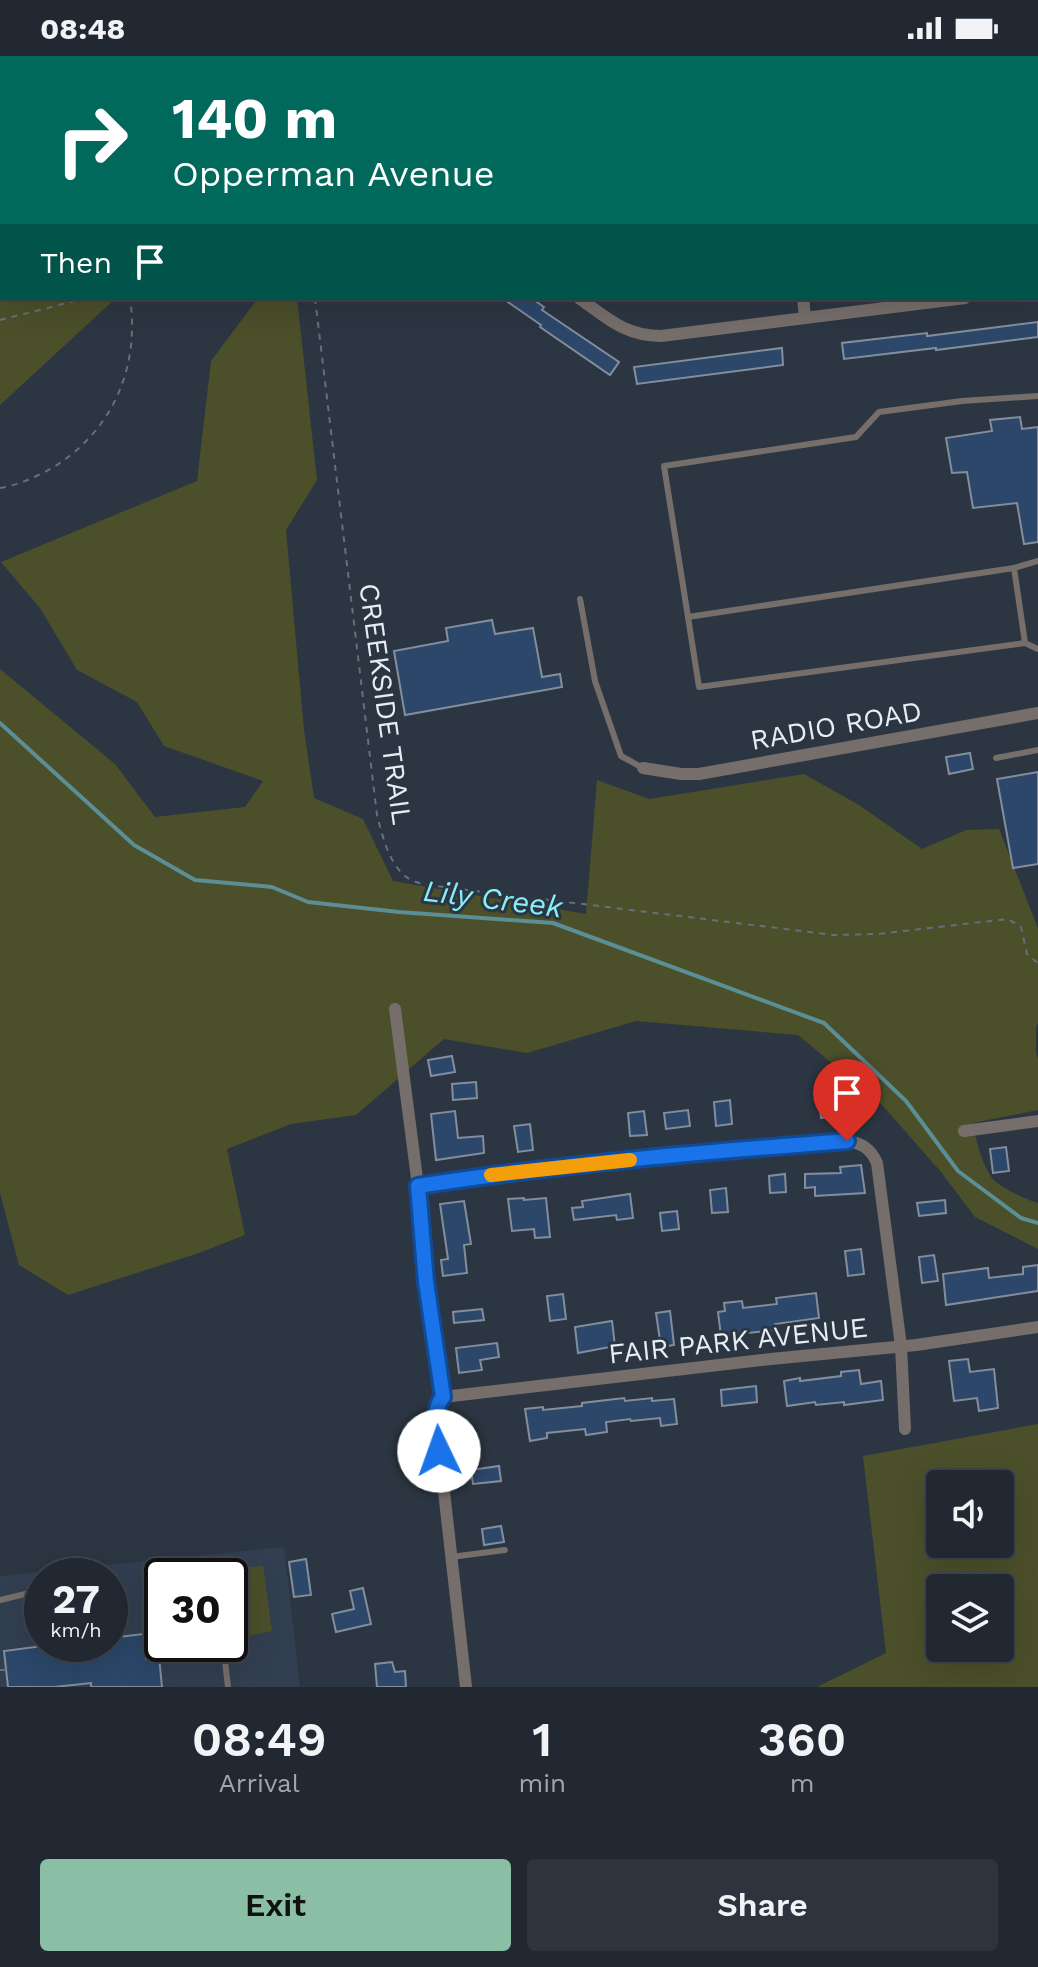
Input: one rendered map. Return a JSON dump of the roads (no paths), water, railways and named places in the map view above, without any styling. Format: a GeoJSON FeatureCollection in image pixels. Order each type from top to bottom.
{"type":"FeatureCollection","features":[{"type":"Feature","properties":{"kind":"street"},"geometry":{"type":"LineString","coordinates":[[582,300],[622,329],[648,336],[948,300]]}},
{"type":"Feature","properties":{"kind":"street"},"geometry":{"type":"LineString","coordinates":[[803,300],[805,317]]}},
{"type":"Feature","properties":{"kind":"street","name":"RADIO ROAD"},"geometry":{"type":"LineString","coordinates":[[643,768],[699,774],[1038,713]]}},
{"type":"Feature","properties":{"kind":"street"},"geometry":{"type":"LineString","coordinates":[[395,1009],[418,1186],[426,1282],[443,1397],[438,1402],[436,1420],[466,1687]]}},
{"type":"Feature","properties":{"kind":"street"},"geometry":{"type":"LineString","coordinates":[[964,1131],[1038,1121]]}},
{"type":"Feature","properties":{"kind":"street"},"geometry":{"type":"LineString","coordinates":[[418,1186],[537,1169],[701,1153],[847,1141],[864,1145],[877,1163],[901,1346],[905,1429]]}},
{"type":"Feature","properties":{"kind":"street","name":"FAIR PARK AVENUE"},"geometry":{"type":"LineString","coordinates":[[443,1397],[901,1346],[1038,1327]]}},
{"type":"Feature","properties":{"kind":"lane"},"geometry":{"type":"LineString","coordinates":[[1038,396],[962,401],[879,412],[856,437],[664,466],[699,687],[1025,643],[1038,649]]}},
{"type":"Feature","properties":{"kind":"lane"},"geometry":{"type":"LineString","coordinates":[[688,617],[1014,568],[1038,561]]}},
{"type":"Feature","properties":{"kind":"lane"},"geometry":{"type":"LineString","coordinates":[[1014,568],[1025,643]]}},
{"type":"Feature","properties":{"kind":"lane"},"geometry":{"type":"LineString","coordinates":[[580,599],[595,681],[621,756],[643,768]]}},
{"type":"Feature","properties":{"kind":"lane"},"geometry":{"type":"LineString","coordinates":[[996,758],[1038,750]]}},
{"type":"Feature","properties":{"kind":"lane"},"geometry":{"type":"LineString","coordinates":[[451,1557],[505,1550]]}},
{"type":"Feature","properties":{"kind":"lane"},"geometry":{"type":"LineString","coordinates":[[0,1600],[24,1594]]}},
{"type":"Feature","properties":{"kind":"lane"},"geometry":{"type":"LineString","coordinates":[[225,1662],[228,1687]]}},
{"type":"Feature","properties":{"kind":"waterway","name":"Lily Creek"},"geometry":{"type":"LineString","coordinates":[[0,723],[134,845],[195,880],[272,887],[308,902],[553,923],[824,1023],[906,1101],[958,1171],[1021,1218],[1038,1223]]}}]}
